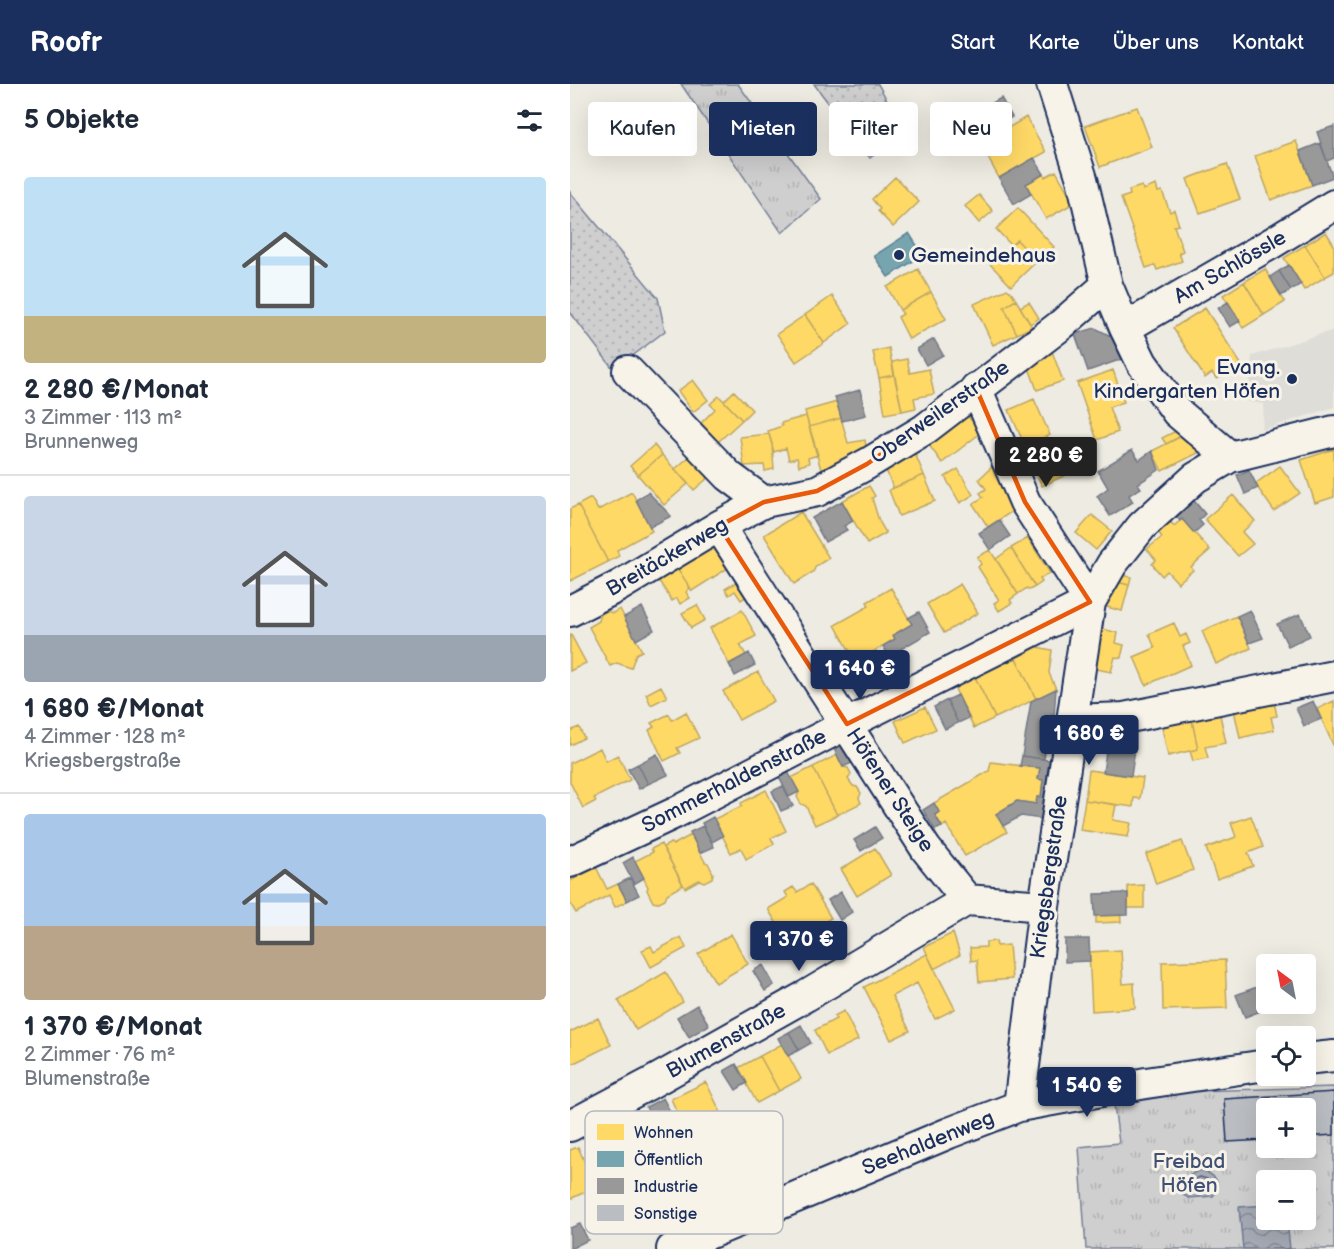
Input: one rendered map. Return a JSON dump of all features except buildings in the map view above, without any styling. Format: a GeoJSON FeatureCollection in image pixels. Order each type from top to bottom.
{"type":"FeatureCollection","features":[{"type":"Feature","properties":{"kind":"street"},"geometry":{"type":"LineString","coordinates":[[1052,84],[1082,178],[1107,285],[1125,328],[1142,363],[1177,412],[1230,457]]}},
{"type":"Feature","properties":{"kind":"street","name":"Am Schlössle"},"geometry":{"type":"LineString","coordinates":[[1125,328],[1334,205]]}},
{"type":"Feature","properties":{"kind":"street","name":"Oberweilerstraße"},"geometry":{"type":"LineString","coordinates":[[764,502],[817,491],[925,429],[1061,325],[1107,285]]}},
{"type":"Feature","properties":{"kind":"street"},"geometry":{"type":"LineString","coordinates":[[628,371],[729,476],[764,502]]}},
{"type":"Feature","properties":{"kind":"street"},"geometry":{"type":"LineString","coordinates":[[976,388],[1025,502],[1090,602]]}},
{"type":"Feature","properties":{"kind":"street","name":"Kriegsbergstraße"},"geometry":{"type":"LineString","coordinates":[[1019,1106],[1044,906],[1090,602],[1112,564],[1142,526],[1195,478],[1230,457],[1334,431]]}},
{"type":"Feature","properties":{"kind":"street","name":"Breitäckerweg"},"geometry":{"type":"LineString","coordinates":[[570,611],[619,586],[764,502]]}},
{"type":"Feature","properties":{"kind":"street","name":"Höfener Steige"},"geometry":{"type":"LineString","coordinates":[[719,526],[926,849],[967,900]]}},
{"type":"Feature","properties":{"kind":"street","name":"Sommerhaldenstraße"},"geometry":{"type":"LineString","coordinates":[[570,862],[675,813],[1090,602]]}},
{"type":"Feature","properties":{"kind":"street"},"geometry":{"type":"LineString","coordinates":[[1072,720],[1124,718],[1334,676]]}},
{"type":"Feature","properties":{"kind":"street"},"geometry":{"type":"LineString","coordinates":[[967,900],[1044,906]]}},
{"type":"Feature","properties":{"kind":"street","name":"Blumenstraße"},"geometry":{"type":"LineString","coordinates":[[598,1111],[806,996],[967,900]]}},
{"type":"Feature","properties":{"kind":"street"},"geometry":{"type":"LineString","coordinates":[[1316,1058],[1334,1056]]}},
{"type":"Feature","properties":{"kind":"street","name":"Seehaldenweg"},"geometry":{"type":"LineString","coordinates":[[783,1203],[1019,1106],[1146,1083],[1256,1066]]}},
{"type":"Feature","properties":{"kind":"street","name":"Blumenstraße"},"geometry":{"type":"LineString","coordinates":[[570,1126],[585,1118]]}},
{"type":"Feature","properties":{"kind":"street","name":"Seehaldenweg"},"geometry":{"type":"LineString","coordinates":[[672,1249],[708,1234]]}},
{"type":"Feature","properties":{"kind":"highlighted area"},"geometry":{"type":"Polygon","coordinates":[[[976,388],[1025,502],[1090,602],[847,724],[719,526],[764,502],[817,491],[867,464],[976,388]]]}},
{"type":"Feature","properties":{"kind":"shaded area","name":"Evang. Kindergarten Höfen"},"geometry":{"type":"Polygon","coordinates":[[[1334,330],[1334,407],[1262,430],[1264,404],[1248,402],[1252,356],[1334,330]]]}},
{"type":"Feature","properties":{"kind":"green space"},"geometry":{"type":"Polygon","coordinates":[[[681,84],[738,84],[751,102],[709,102],[709,125],[697,108],[697,102],[693,102],[681,84]]]}},
{"type":"Feature","properties":{"kind":"green space"},"geometry":{"type":"Polygon","coordinates":[[[814,84],[878,84],[888,102],[829,102],[829,104],[814,84]]]}},
{"type":"Feature","properties":{"kind":"green space"},"geometry":{"type":"Polygon","coordinates":[[[730,156],[790,156],[821,199],[782,233],[730,156]]]}},
{"type":"Feature","properties":{"kind":"green space"},"geometry":{"type":"Polygon","coordinates":[[[570,192],[658,298],[665,331],[614,370],[570,312],[570,192]]]}},
{"type":"Feature","properties":{"kind":"green space","name":"Freibad Höfen"},"geometry":{"type":"Polygon","coordinates":[[[1334,1087],[1334,1249],[1086,1249],[1079,1147],[1119,1143],[1114,1104],[1196,1091],[1334,1087]]]}},
{"type":"Feature","properties":{"kind":"water"},"geometry":{"type":"Polygon","coordinates":[[[1201,1170],[1216,1180],[1217,1187],[1213,1196],[1189,1198],[1183,1195],[1182,1190],[1186,1179],[1201,1170]]]}},
{"type":"Feature","properties":{"kind":"water"},"geometry":{"type":"Polygon","coordinates":[[[1256,1206],[1256,1230],[1288,1230],[1290,1249],[1243,1249],[1239,1207],[1256,1206]]]}},
{"type":"Feature","properties":{"kind":"place","name":"Gemeindehaus"},"geometry":{"type":"Point","coordinates":[899,255]}},
{"type":"Feature","properties":{"kind":"place","name":"Evang. Kindergarten Höfen"},"geometry":{"type":"Point","coordinates":[1292,379]}}]}
